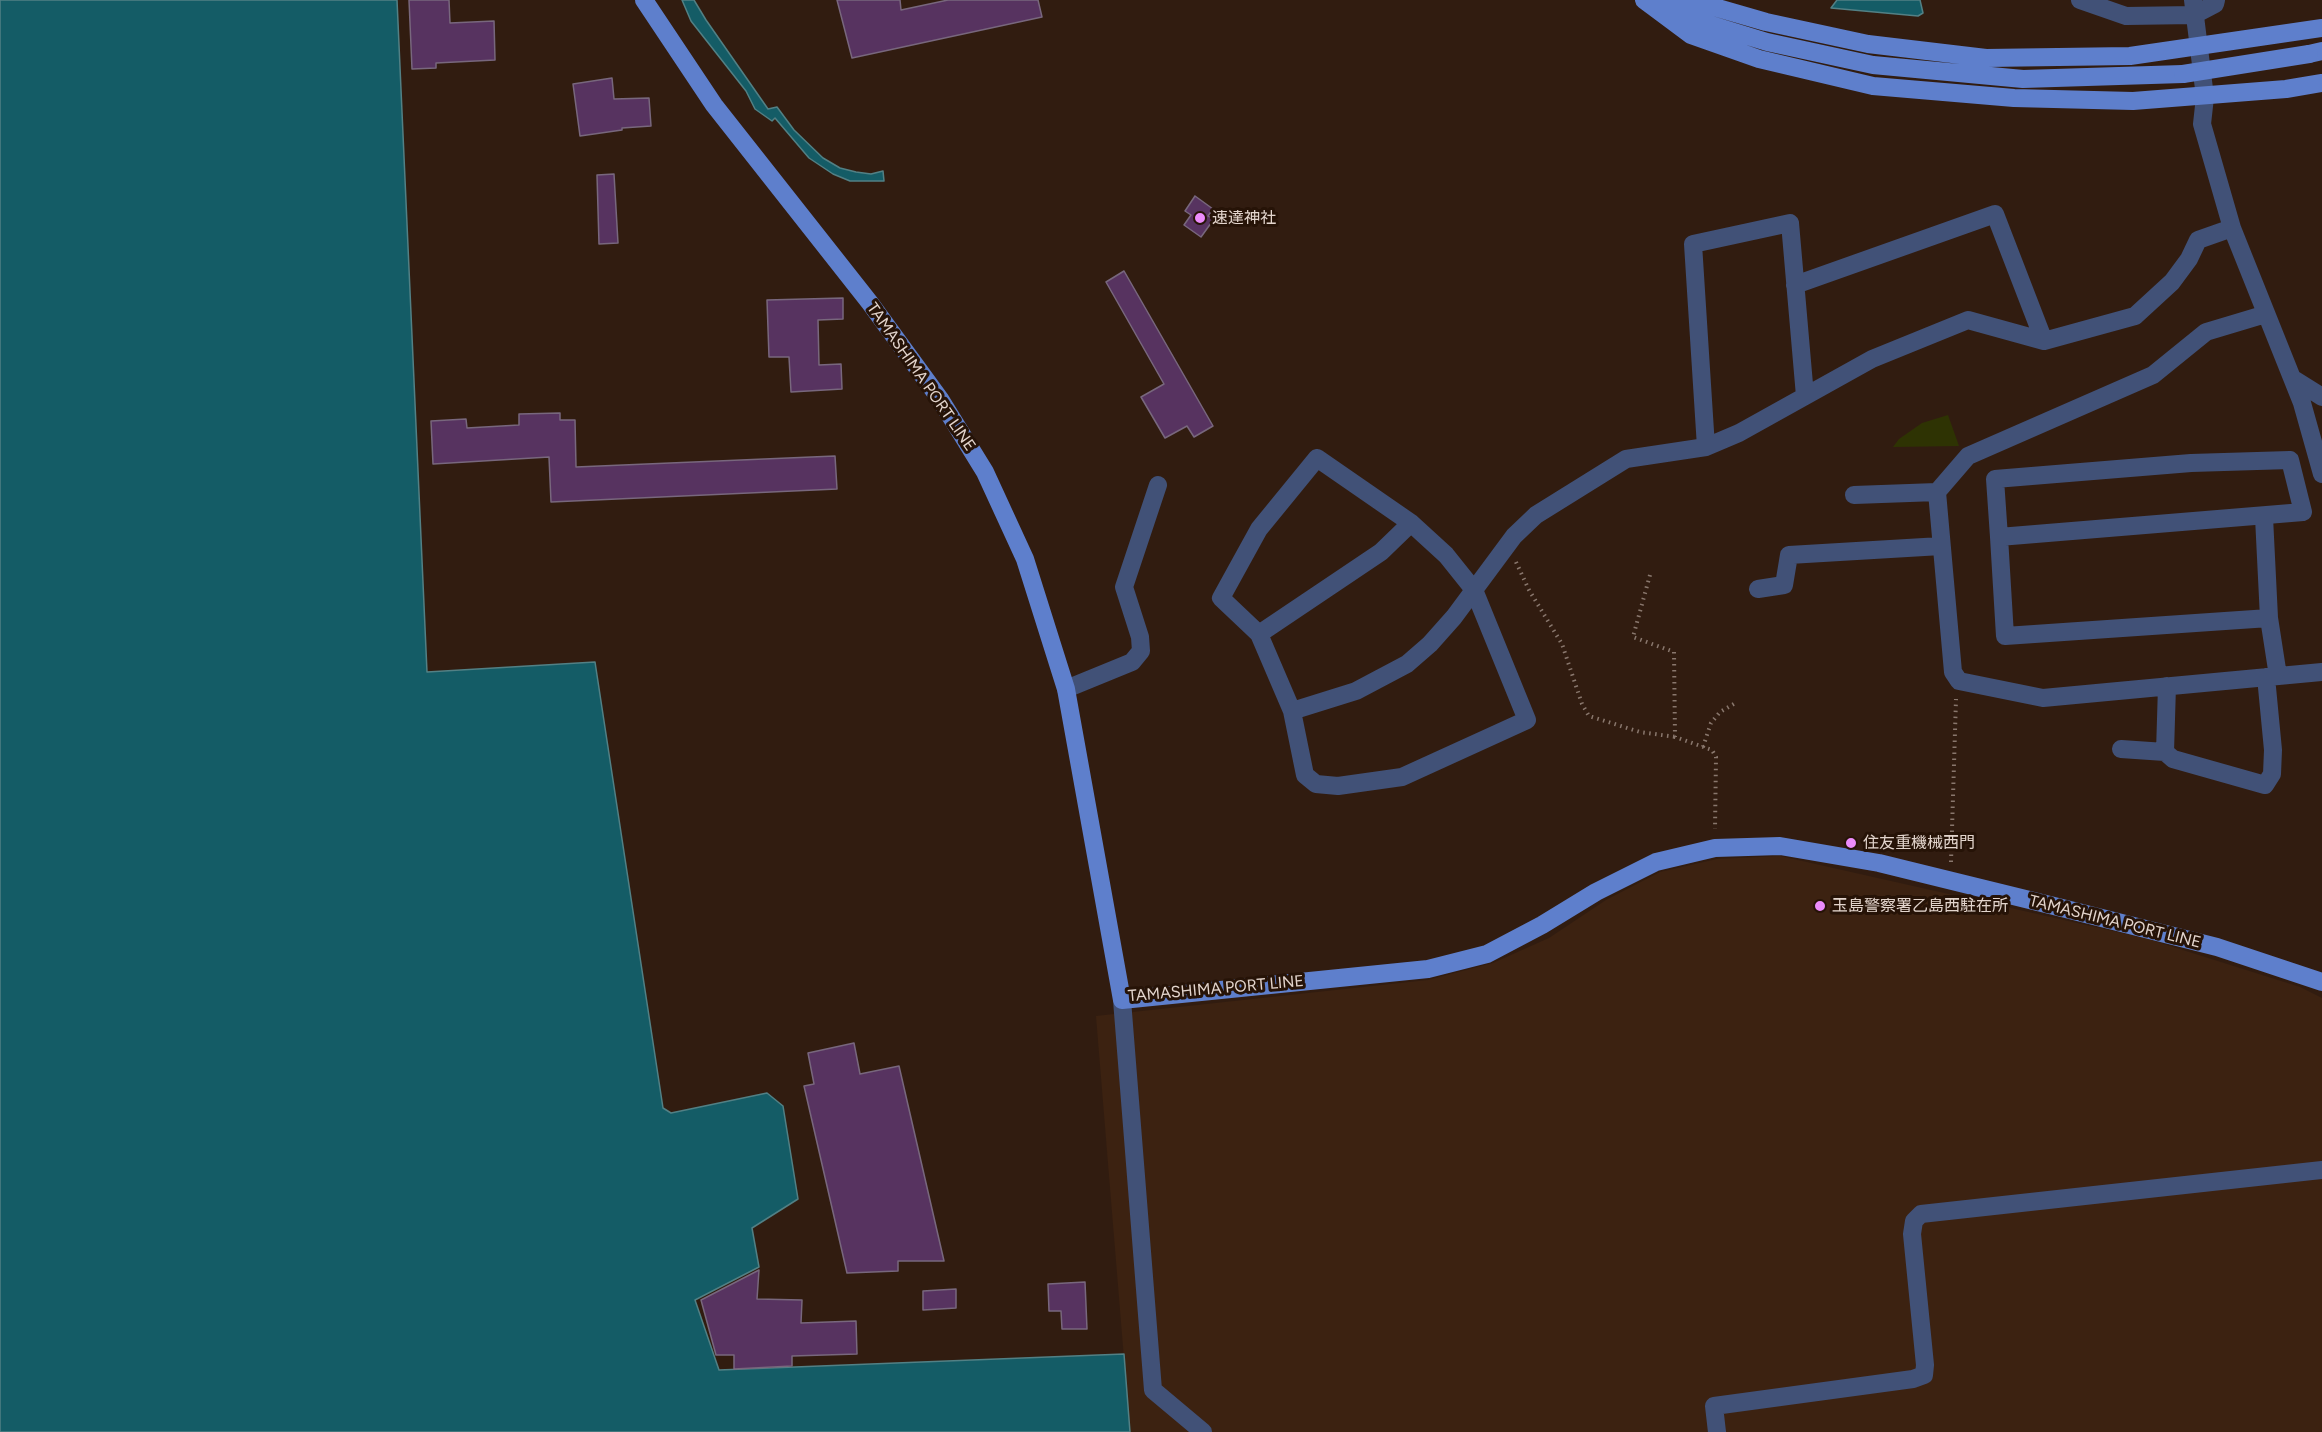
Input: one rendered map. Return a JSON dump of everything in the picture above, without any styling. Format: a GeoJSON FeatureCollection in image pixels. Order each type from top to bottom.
{"type":"FeatureCollection","features":[{"type":"Feature","properties":{"kind":"main road","name":"TAMASHIMA PORT LINE"},"geometry":{"type":"LineString","coordinates":[[644,0],[714,105],[870,303],[940,399],[979,463],[1026,559],[1066,689],[1122,999],[1428,969],[1486,954],[1542,925],[1596,892],[1656,862],[1715,848],[1780,846],[1879,863],[2217,947],[2322,982]]}},
{"type":"Feature","properties":{"kind":"main road"},"geometry":{"type":"LineString","coordinates":[[1644,0],[1691,35],[1759,59],[1874,86],[2026,98],[2133,101],[2205,97],[2322,83]]}},
{"type":"Feature","properties":{"kind":"main road"},"geometry":{"type":"LineString","coordinates":[[1648,0],[1702,22],[1767,42],[1873,64],[2023,79],[2183,74],[2315,52]]}},
{"type":"Feature","properties":{"kind":"main road"},"geometry":{"type":"LineString","coordinates":[[1669,0],[1712,6],[1766,22],[1868,44],[1986,58],[2130,56],[2322,27]]}},
{"type":"Feature","properties":{"kind":"street"},"geometry":{"type":"LineString","coordinates":[[2080,0],[2126,16],[2215,4],[2216,0]]}},
{"type":"Feature","properties":{"kind":"street"},"geometry":{"type":"LineString","coordinates":[[2193,7],[2205,97],[2202,124],[2232,228],[2302,403],[2322,474]]}},
{"type":"Feature","properties":{"kind":"street"},"geometry":{"type":"LineString","coordinates":[[1795,285],[1995,214],[2044,341]]}},
{"type":"Feature","properties":{"kind":"street"},"geometry":{"type":"LineString","coordinates":[[1706,447],[1693,244],[1790,223],[1805,396]]}},
{"type":"Feature","properties":{"kind":"street"},"geometry":{"type":"LineString","coordinates":[[1292,711],[1356,691],[1407,664],[1430,644],[1509,543],[1536,515],[1626,459],[1706,447],[1739,433],[1872,359],[1968,320],[2044,341],[2136,316],[2172,282],[2189,259],[2198,240],[2232,228]]}},
{"type":"Feature","properties":{"kind":"street"},"geometry":{"type":"LineString","coordinates":[[2266,314],[2206,332],[2153,375],[1968,456],[1937,492],[1953,672],[1959,681],[2043,698],[2322,672]]}},
{"type":"Feature","properties":{"kind":"street"},"geometry":{"type":"LineString","coordinates":[[2292,378],[2322,397]]}},
{"type":"Feature","properties":{"kind":"street"},"geometry":{"type":"LineString","coordinates":[[1317,458],[1411,523],[1446,555],[1474,590],[1527,720],[1402,777],[1338,786],[1316,784],[1305,775],[1292,711],[1258,634],[1221,598],[1258,529],[1317,458]]}},
{"type":"Feature","properties":{"kind":"street"},"geometry":{"type":"LineString","coordinates":[[2000,537],[2303,513],[2290,460],[2191,463],[1995,479],[2005,636],[2269,618]]}},
{"type":"Feature","properties":{"kind":"street"},"geometry":{"type":"LineString","coordinates":[[1066,689],[1132,662],[1142,651],[1140,637],[1124,587],[1158,485]]}},
{"type":"Feature","properties":{"kind":"street"},"geometry":{"type":"LineString","coordinates":[[1854,495],[1937,492]]}},
{"type":"Feature","properties":{"kind":"street"},"geometry":{"type":"LineString","coordinates":[[2121,749],[2165,752],[2173,759],[2265,785],[2272,774],[2272,676],[2264,517]]}},
{"type":"Feature","properties":{"kind":"street"},"geometry":{"type":"LineString","coordinates":[[1258,634],[1381,552],[1411,523]]}},
{"type":"Feature","properties":{"kind":"street"},"geometry":{"type":"LineString","coordinates":[[1758,589],[1784,585],[1789,555],[1941,546]]}},
{"type":"Feature","properties":{"kind":"street"},"geometry":{"type":"LineString","coordinates":[[2165,752],[2167,686]]}},
{"type":"Feature","properties":{"kind":"street"},"geometry":{"type":"LineString","coordinates":[[1122,999],[1154,1390],[1203,1432]]}},
{"type":"Feature","properties":{"kind":"street"},"geometry":{"type":"LineString","coordinates":[[1717,1432],[1714,1406],[1913,1379],[1924,1375],[1925,1365],[1912,1234],[1914,1221],[1921,1214],[2322,1170]]}},
{"type":"Feature","properties":{"kind":"path"},"geometry":{"type":"LineString","coordinates":[[1509,543],[1530,590],[1562,644],[1586,712],[1593,718],[1612,725],[1676,737],[1712,750],[1716,757],[1715,848]]}},
{"type":"Feature","properties":{"kind":"path"},"geometry":{"type":"LineString","coordinates":[[1650,575],[1633,638],[1674,652],[1676,737]]}},
{"type":"Feature","properties":{"kind":"path"},"geometry":{"type":"LineString","coordinates":[[1950,881],[1956,694],[1959,681]]}},
{"type":"Feature","properties":{"kind":"path"},"geometry":{"type":"LineString","coordinates":[[1703,747],[1711,723],[1720,712],[1737,702]]}},
{"type":"Feature","properties":{"kind":"shaded area"},"geometry":{"type":"Polygon","coordinates":[[[1780,856],[2148,939],[2300,987],[2322,998],[2322,1432],[1130,1432],[1096,1016],[1428,980],[1493,963],[1549,938],[1606,900],[1660,872],[1717,859],[1780,856]]]}},
{"type":"Feature","properties":{"kind":"green space"},"geometry":{"type":"Polygon","coordinates":[[[1948,415],[1959,446],[1893,447],[1899,439],[1922,423],[1948,415]]]}},
{"type":"Feature","properties":{"kind":"water"},"geometry":{"type":"Polygon","coordinates":[[[0,0],[397,0],[427,672],[595,662],[663,1108],[671,1113],[767,1093],[783,1106],[798,1199],[752,1228],[759,1267],[695,1300],[719,1370],[1124,1354],[1130,1432],[0,1432],[0,0]]]}},
{"type":"Feature","properties":{"kind":"water"},"geometry":{"type":"Polygon","coordinates":[[[682,0],[694,0],[768,109],[777,107],[794,130],[823,158],[840,168],[856,172],[871,174],[883,171],[884,181],[850,181],[833,174],[809,158],[775,118],[772,121],[755,109],[746,91],[691,21],[682,0]]]}},
{"type":"Feature","properties":{"kind":"water"},"geometry":{"type":"Polygon","coordinates":[[[1837,0],[1920,0],[1923,13],[1918,16],[1831,8],[1837,0]]]}},
{"type":"Feature","properties":{"kind":"building"},"geometry":{"type":"Polygon","coordinates":[[[409,0],[449,0],[450,23],[494,21],[495,60],[436,63],[436,68],[412,69],[409,0]]]}},
{"type":"Feature","properties":{"kind":"building"},"geometry":{"type":"Polygon","coordinates":[[[837,0],[900,0],[901,10],[948,0],[1038,0],[1042,17],[852,58],[837,0]]]}},
{"type":"Feature","properties":{"kind":"building"},"geometry":{"type":"Polygon","coordinates":[[[612,78],[614,99],[649,98],[651,126],[622,128],[622,130],[580,136],[573,84],[612,78]]]}},
{"type":"Feature","properties":{"kind":"building"},"geometry":{"type":"Polygon","coordinates":[[[614,174],[618,243],[599,244],[597,175],[614,174]]]}},
{"type":"Feature","properties":{"kind":"building","name":"速達神社"},"geometry":{"type":"Polygon","coordinates":[[[1195,196],[1213,209],[1208,216],[1214,219],[1201,237],[1184,225],[1191,215],[1185,211],[1195,196]]]}},
{"type":"Feature","properties":{"kind":"building"},"geometry":{"type":"Polygon","coordinates":[[[1124,271],[1213,426],[1194,437],[1187,426],[1165,438],[1141,397],[1164,384],[1106,282],[1124,271]]]}},
{"type":"Feature","properties":{"kind":"building"},"geometry":{"type":"Polygon","coordinates":[[[843,298],[843,319],[818,320],[819,365],[841,364],[842,389],[791,392],[789,357],[769,357],[767,300],[843,298]]]}},
{"type":"Feature","properties":{"kind":"building"},"geometry":{"type":"Polygon","coordinates":[[[560,413],[560,420],[575,420],[576,467],[835,456],[837,489],[551,502],[549,457],[433,464],[431,421],[466,419],[467,428],[519,425],[519,414],[560,413]]]}},
{"type":"Feature","properties":{"kind":"building"},"geometry":{"type":"Polygon","coordinates":[[[854,1043],[860,1074],[899,1066],[944,1261],[898,1261],[898,1271],[847,1273],[804,1086],[814,1084],[808,1053],[854,1043]]]}},
{"type":"Feature","properties":{"kind":"building"},"geometry":{"type":"Polygon","coordinates":[[[759,1270],[757,1299],[802,1300],[801,1323],[856,1321],[857,1354],[792,1356],[792,1366],[734,1369],[734,1355],[716,1355],[701,1300],[759,1270]]]}},
{"type":"Feature","properties":{"kind":"building"},"geometry":{"type":"Polygon","coordinates":[[[1085,1282],[1087,1329],[1062,1329],[1061,1311],[1049,1311],[1048,1284],[1085,1282]]]}},
{"type":"Feature","properties":{"kind":"building"},"geometry":{"type":"Polygon","coordinates":[[[956,1289],[956,1308],[923,1310],[923,1291],[956,1289]]]}},
{"type":"Feature","properties":{"kind":"place","name":"速達神社"},"geometry":{"type":"Point","coordinates":[1200,218]}},
{"type":"Feature","properties":{"kind":"place","name":"住友重機械西門"},"geometry":{"type":"Point","coordinates":[1851,843]}},
{"type":"Feature","properties":{"kind":"place","name":"玉島警察署乙島西駐在所"},"geometry":{"type":"Point","coordinates":[1820,906]}}]}
